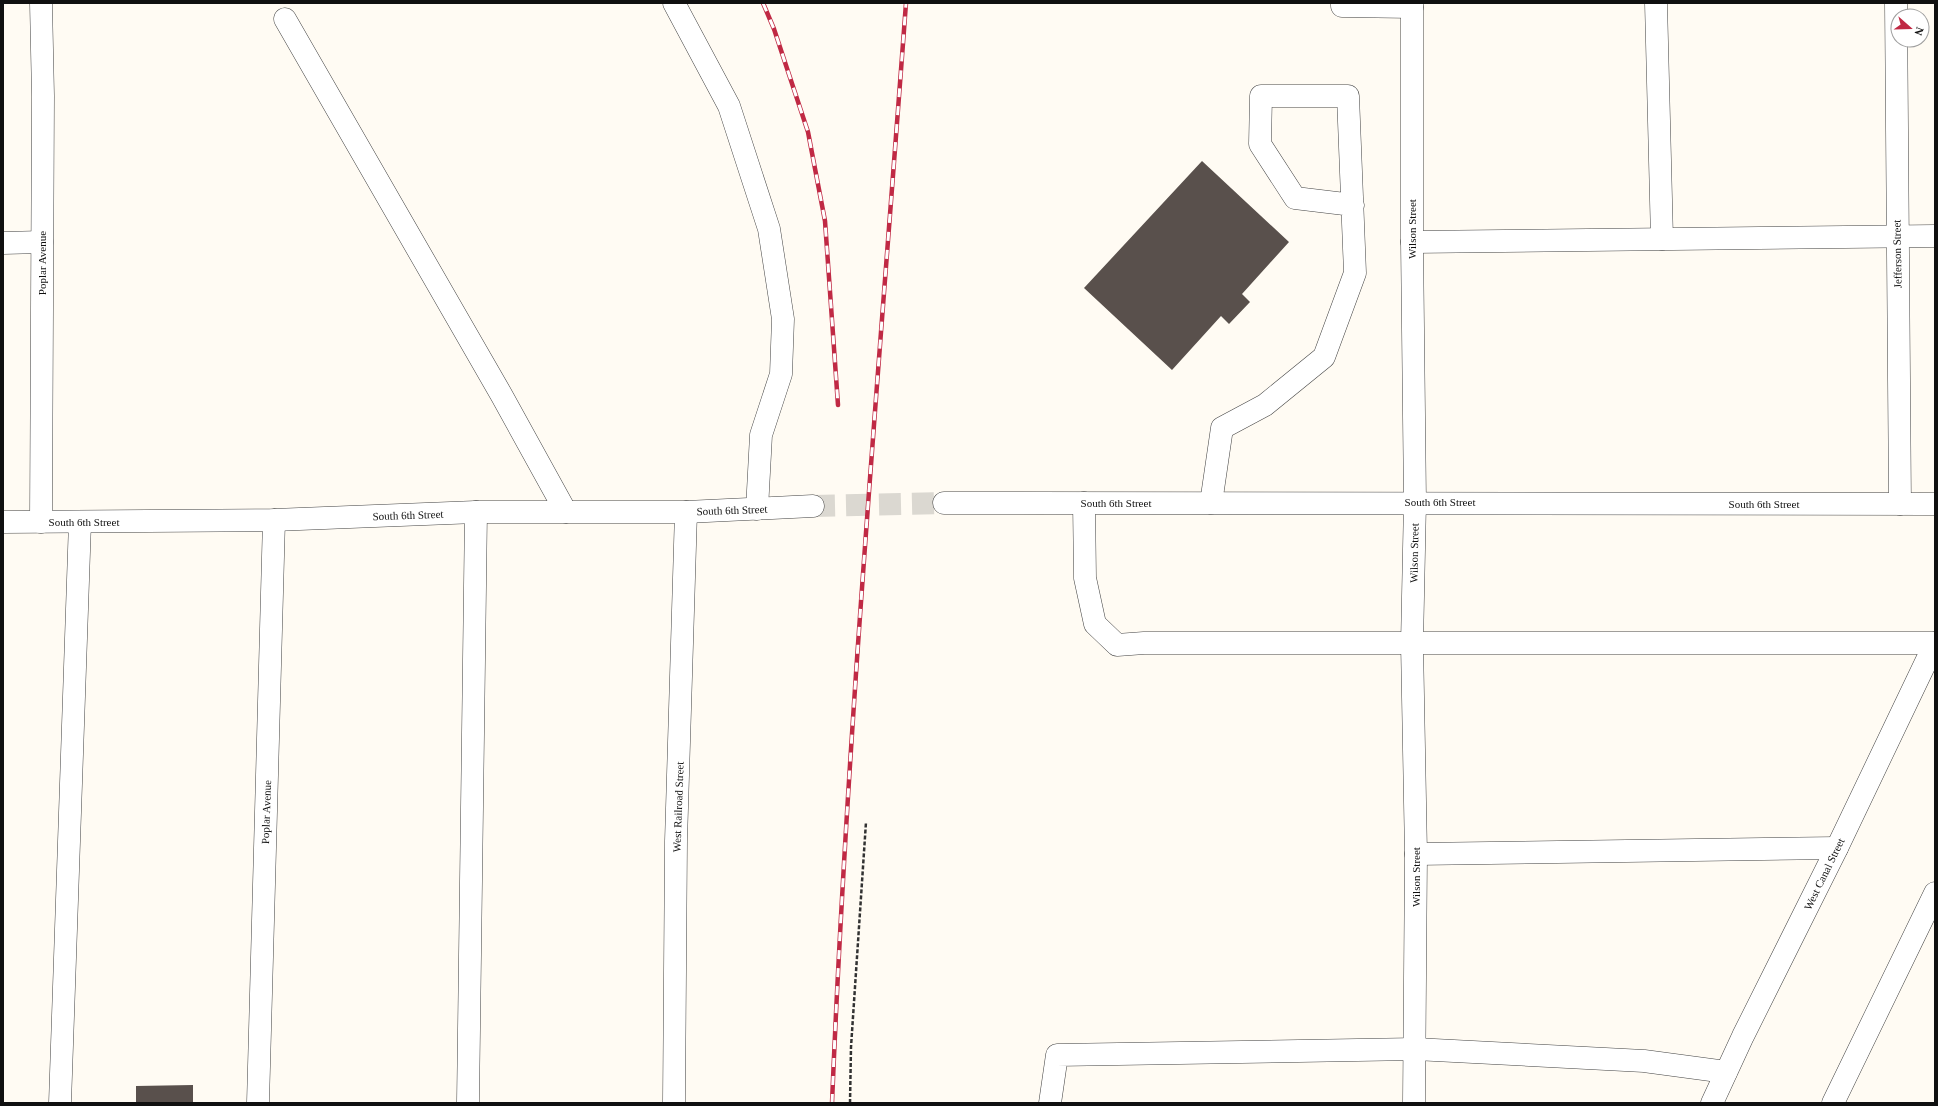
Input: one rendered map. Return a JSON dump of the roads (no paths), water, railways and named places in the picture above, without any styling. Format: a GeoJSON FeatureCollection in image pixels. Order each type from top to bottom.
{"type":"FeatureCollection","features":[{"type":"Feature","properties":{"kind":"street","name":"Poplar Avenue"},"geometry":{"type":"LineString","coordinates":[[41,522],[42,3]]}},
{"type":"Feature","properties":{"kind":"street"},"geometry":{"type":"LineString","coordinates":[[674,3],[730,106],[769,229],[783,319],[781,374],[761,435],[757,509]]}},
{"type":"Feature","properties":{"kind":"street"},"geometry":{"type":"LineString","coordinates":[[1342,3],[1342,6],[1412,5]]}},
{"type":"Feature","properties":{"kind":"street"},"geometry":{"type":"LineString","coordinates":[[1656,3],[1662,239]]}},
{"type":"Feature","properties":{"kind":"street","name":"Jefferson Street"},"geometry":{"type":"LineString","coordinates":[[1896,3],[1900,504]]}},
{"type":"Feature","properties":{"kind":"street","name":"Wilson Street"},"geometry":{"type":"LineString","coordinates":[[1412,5],[1412,242],[1415,502],[1412,644],[1416,854],[1414,1103]]}},
{"type":"Feature","properties":{"kind":"street"},"geometry":{"type":"LineString","coordinates":[[285,19],[502,396],[566,512]]}},
{"type":"Feature","properties":{"kind":"street"},"geometry":{"type":"LineString","coordinates":[[1211,502],[1222,428],[1265,405],[1324,357],[1355,273],[1353,205],[1348,96],[1261,96],[1260,144],[1295,198],[1353,205]]}},
{"type":"Feature","properties":{"kind":"street"},"geometry":{"type":"LineString","coordinates":[[1412,242],[1935,236]]}},
{"type":"Feature","properties":{"kind":"street"},"geometry":{"type":"LineString","coordinates":[[3,243],[42,242]]}},
{"type":"Feature","properties":{"kind":"street","name":"South 6th Street"},"geometry":{"type":"LineString","coordinates":[[944,502],[1935,504]]}},
{"type":"Feature","properties":{"kind":"street"},"geometry":{"type":"LineString","coordinates":[[1084,503],[1085,578],[1095,624],[1117,645],[1144,643],[1935,643]]}},
{"type":"Feature","properties":{"kind":"street","name":"South 6th Street"},"geometry":{"type":"LineString","coordinates":[[3,522],[274,520],[476,512],[686,512],[813,506]]}},
{"type":"Feature","properties":{"kind":"street"},"geometry":{"type":"LineString","coordinates":[[468,1103],[476,512]]}},
{"type":"Feature","properties":{"kind":"street","name":"West Railroad Street"},"geometry":{"type":"LineString","coordinates":[[674,1103],[676,841],[686,512]]}},
{"type":"Feature","properties":{"kind":"street","name":"Poplar Avenue"},"geometry":{"type":"LineString","coordinates":[[258,1103],[274,520]]}},
{"type":"Feature","properties":{"kind":"street"},"geometry":{"type":"LineString","coordinates":[[60,1103],[80,522]]}},
{"type":"Feature","properties":{"kind":"street","name":"West Canal Street"},"geometry":{"type":"LineString","coordinates":[[1712,1103],[1837,848],[1935,643]]}},
{"type":"Feature","properties":{"kind":"street"},"geometry":{"type":"LineString","coordinates":[[1416,854],[1837,848]]}},
{"type":"Feature","properties":{"kind":"street"},"geometry":{"type":"LineString","coordinates":[[1833,1103],[1932,906]]}},
{"type":"Feature","properties":{"kind":"street"},"geometry":{"type":"LineString","coordinates":[[1050,1103],[1057,1055],[1415,1049],[1644,1060],[1726,1072]]}},
{"type":"Feature","properties":{"kind":"tunnel"},"geometry":{"type":"LineString","coordinates":[[813,506],[944,503]]}},
{"type":"Feature","properties":{"kind":"railway"},"geometry":{"type":"LineString","coordinates":[[763,3],[774,29],[808,132],[825,221],[838,405]]}},
{"type":"Feature","properties":{"kind":"railway"},"geometry":{"type":"LineString","coordinates":[[832,1103],[838,965],[855,690],[906,3]]}}]}
